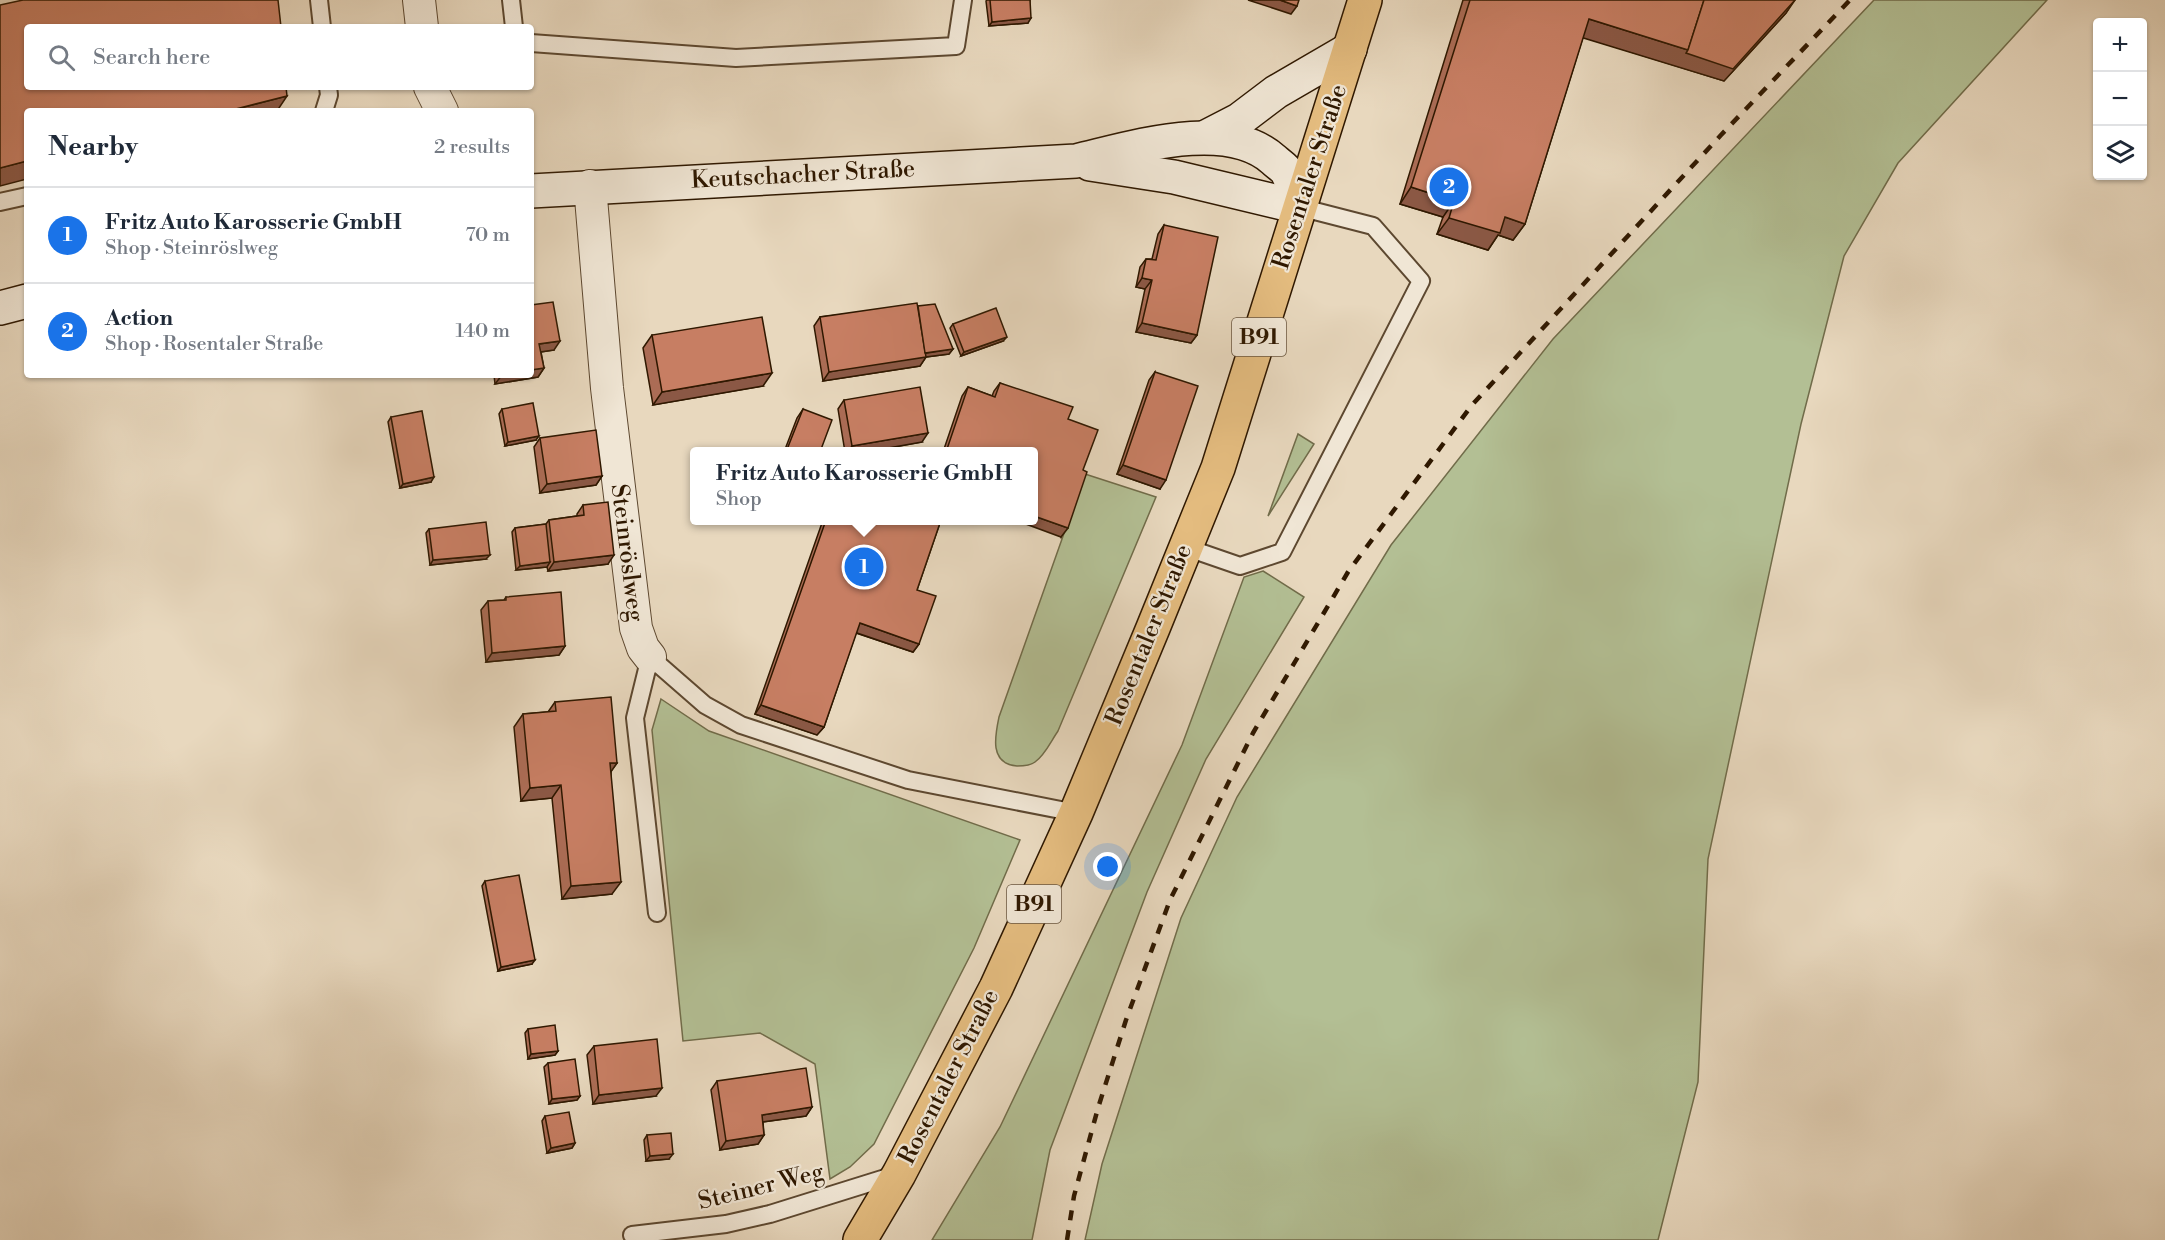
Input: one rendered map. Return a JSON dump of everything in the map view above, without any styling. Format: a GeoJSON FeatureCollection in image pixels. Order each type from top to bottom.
{"type":"FeatureCollection","features":[{"type":"Feature","properties":{"kind":"main road","name":"Rosentaler Straße"},"geometry":{"type":"LineString","coordinates":[[860,1240],[899,1174],[996,987],[1076,813],[1218,468],[1365,0]]}},
{"type":"Feature","properties":{"kind":"main road"},"geometry":{"type":"LineString","coordinates":[[1208,136],[1239,120],[1276,92],[1350,49]]}},
{"type":"Feature","properties":{"kind":"main road"},"geometry":{"type":"LineString","coordinates":[[1076,161],[1136,147],[1208,136],[1243,142],[1263,149],[1287,171],[1299,207]]}},
{"type":"Feature","properties":{"kind":"main road"},"geometry":{"type":"LineString","coordinates":[[1076,161],[1174,177],[1299,207]]}},
{"type":"Feature","properties":{"kind":"main road","name":"Keutschacher Straße"},"geometry":{"type":"LineString","coordinates":[[534,191],[1076,161]]}},
{"type":"Feature","properties":{"kind":"main road"},"geometry":{"type":"LineString","coordinates":[[0,308],[24,302]]}},
{"type":"Feature","properties":{"kind":"street"},"geometry":{"type":"LineString","coordinates":[[419,0],[422,24]]}},
{"type":"Feature","properties":{"kind":"street"},"geometry":{"type":"LineString","coordinates":[[422,108],[428,90]]}},
{"type":"Feature","properties":{"kind":"street"},"geometry":{"type":"LineString","coordinates":[[431,90],[440,108]]}},
{"type":"Feature","properties":{"kind":"street","name":"Steinröslweg"},"geometry":{"type":"LineString","coordinates":[[590,186],[607,388],[636,628],[650,657]]}},
{"type":"Feature","properties":{"kind":"lane"},"geometry":{"type":"LineString","coordinates":[[319,0],[322,24]]}},
{"type":"Feature","properties":{"kind":"lane"},"geometry":{"type":"LineString","coordinates":[[511,0],[514,24]]}},
{"type":"Feature","properties":{"kind":"lane"},"geometry":{"type":"LineString","coordinates":[[534,43],[736,58],[956,46],[963,0]]}},
{"type":"Feature","properties":{"kind":"lane"},"geometry":{"type":"LineString","coordinates":[[325,108],[328,90]]}},
{"type":"Feature","properties":{"kind":"lane"},"geometry":{"type":"LineString","coordinates":[[0,202],[24,197]]}},
{"type":"Feature","properties":{"kind":"lane"},"geometry":{"type":"LineString","coordinates":[[1185,547],[1240,566],[1282,552],[1421,281],[1373,226],[1299,207]]}},
{"type":"Feature","properties":{"kind":"lane"},"geometry":{"type":"LineString","coordinates":[[657,914],[635,718],[650,657],[705,705],[741,725],[908,780],[1076,813]]}},
{"type":"Feature","properties":{"kind":"lane","name":"Steiner Weg"},"geometry":{"type":"LineString","coordinates":[[632,1235],[726,1224],[771,1214],[899,1174]]}},
{"type":"Feature","properties":{"kind":"green space"},"geometry":{"type":"Polygon","coordinates":[[[1874,0],[2047,0],[1898,163],[1844,256],[1801,424],[1708,859],[1698,1082],[1658,1240],[1085,1240],[1102,1164],[1181,918],[1237,797],[1391,545],[1553,339],[1874,0]]]}},
{"type":"Feature","properties":{"kind":"green space"},"geometry":{"type":"Polygon","coordinates":[[[1298,434],[1314,444],[1268,516],[1298,434]]]}},
{"type":"Feature","properties":{"kind":"green space"},"geometry":{"type":"Polygon","coordinates":[[[1085,474],[1156,497],[1058,731],[1045,752],[1033,763],[1022,766],[1008,764],[998,755],[996,748],[999,717],[1085,474]]]}},
{"type":"Feature","properties":{"kind":"green space"},"geometry":{"type":"Polygon","coordinates":[[[1263,571],[1304,597],[1206,759],[1147,892],[1050,1150],[1032,1240],[932,1240],[1000,1127],[1182,745],[1244,577],[1263,571]]]}},
{"type":"Feature","properties":{"kind":"green space"},"geometry":{"type":"Polygon","coordinates":[[[661,699],[709,731],[1020,840],[974,948],[874,1144],[850,1167],[830,1179],[815,1064],[760,1033],[683,1041],[652,730],[661,699]]]}},
{"type":"Feature","properties":{"kind":"building"},"geometry":{"type":"Polygon","coordinates":[[[23,0],[278,0],[281,24],[24,24],[24,90],[286,90],[287,96],[240,108],[24,108],[24,162],[0,168],[0,5],[23,0]]]}},
{"type":"Feature","properties":{"kind":"building"},"geometry":{"type":"Polygon","coordinates":[[[990,0],[1030,0],[1031,18],[992,22],[990,0]]]}},
{"type":"Feature","properties":{"kind":"building"},"geometry":{"type":"Polygon","coordinates":[[[1280,0],[1299,0],[1297,6],[1280,0]]]}},
{"type":"Feature","properties":{"kind":"building"},"geometry":{"type":"Polygon","coordinates":[[[1470,0],[1704,0],[1688,50],[1589,19],[1525,224],[1505,217],[1500,233],[1449,218],[1454,201],[1411,187],[1470,0]]]}},
{"type":"Feature","properties":{"kind":"building"},"geometry":{"type":"Polygon","coordinates":[[[1704,0],[1795,0],[1733,69],[1686,53],[1704,0]]]}},
{"type":"Feature","properties":{"kind":"building"},"geometry":{"type":"Polygon","coordinates":[[[1164,225],[1218,237],[1197,335],[1142,323],[1152,280],[1142,278],[1146,259],[1156,260],[1164,225]]]}},
{"type":"Feature","properties":{"kind":"building"},"geometry":{"type":"Polygon","coordinates":[[[553,302],[560,341],[539,344],[544,368],[534,370],[534,305],[553,302]]]}},
{"type":"Feature","properties":{"kind":"building"},"geometry":{"type":"Polygon","coordinates":[[[917,303],[926,357],[829,372],[820,317],[917,303]]]}},
{"type":"Feature","properties":{"kind":"building"},"geometry":{"type":"Polygon","coordinates":[[[935,304],[953,349],[925,353],[918,306],[935,304]]]}},
{"type":"Feature","properties":{"kind":"building"},"geometry":{"type":"Polygon","coordinates":[[[996,308],[1007,337],[964,352],[953,324],[996,308]]]}},
{"type":"Feature","properties":{"kind":"building"},"geometry":{"type":"Polygon","coordinates":[[[762,317],[772,373],[662,392],[652,335],[762,317]]]}},
{"type":"Feature","properties":{"kind":"building"},"geometry":{"type":"Polygon","coordinates":[[[1155,372],[1198,386],[1166,480],[1123,465],[1155,372]]]}},
{"type":"Feature","properties":{"kind":"building"},"geometry":{"type":"Polygon","coordinates":[[[1000,383],[1073,407],[1068,419],[1098,430],[1083,470],[1087,472],[1068,528],[1038,517],[1038,447],[948,447],[968,387],[995,397],[1000,383]]]}},
{"type":"Feature","properties":{"kind":"building"},"geometry":{"type":"Polygon","coordinates":[[[920,387],[928,433],[852,446],[844,400],[920,387]]]}},
{"type":"Feature","properties":{"kind":"building"},"geometry":{"type":"Polygon","coordinates":[[[533,403],[539,436],[508,442],[502,409],[533,403]]]}},
{"type":"Feature","properties":{"kind":"building"},"geometry":{"type":"Polygon","coordinates":[[[803,409],[832,420],[822,447],[788,447],[803,409]]]}},
{"type":"Feature","properties":{"kind":"building"},"geometry":{"type":"Polygon","coordinates":[[[422,411],[434,477],[403,484],[391,417],[422,411]]]}},
{"type":"Feature","properties":{"kind":"building"},"geometry":{"type":"Polygon","coordinates":[[[596,430],[602,476],[547,484],[540,438],[596,430]]]}},
{"type":"Feature","properties":{"kind":"building"},"geometry":{"type":"Polygon","coordinates":[[[608,502],[614,555],[554,562],[549,520],[584,515],[583,505],[608,502]]]}},
{"type":"Feature","properties":{"kind":"building"},"geometry":{"type":"Polygon","coordinates":[[[486,522],[490,555],[433,560],[429,529],[486,522]]]}},
{"type":"Feature","properties":{"kind":"building"},"geometry":{"type":"Polygon","coordinates":[[[546,524],[550,562],[520,566],[515,528],[546,524]]]}},
{"type":"Feature","properties":{"kind":"building"},"geometry":{"type":"Polygon","coordinates":[[[824,525],[939,525],[917,590],[936,596],[919,644],[860,623],[824,727],[761,705],[824,525]]]}},
{"type":"Feature","properties":{"kind":"building"},"geometry":{"type":"Polygon","coordinates":[[[561,592],[565,646],[492,653],[488,601],[561,592]]]}},
{"type":"Feature","properties":{"kind":"building"},"geometry":{"type":"Polygon","coordinates":[[[611,697],[617,763],[610,763],[621,882],[571,886],[561,785],[530,788],[523,714],[556,711],[555,702],[611,697]]]}},
{"type":"Feature","properties":{"kind":"building"},"geometry":{"type":"Polygon","coordinates":[[[519,875],[535,960],[501,967],[485,881],[519,875]]]}},
{"type":"Feature","properties":{"kind":"building"},"geometry":{"type":"Polygon","coordinates":[[[555,1025],[558,1051],[531,1054],[528,1029],[555,1025]]]}},
{"type":"Feature","properties":{"kind":"building"},"geometry":{"type":"Polygon","coordinates":[[[657,1039],[662,1088],[599,1095],[594,1046],[657,1039]]]}},
{"type":"Feature","properties":{"kind":"building"},"geometry":{"type":"Polygon","coordinates":[[[575,1059],[580,1096],[552,1099],[548,1063],[575,1059]]]}},
{"type":"Feature","properties":{"kind":"building"},"geometry":{"type":"Polygon","coordinates":[[[806,1068],[812,1107],[762,1115],[764,1135],[726,1141],[717,1081],[806,1068]]]}},
{"type":"Feature","properties":{"kind":"building"},"geometry":{"type":"Polygon","coordinates":[[[569,1112],[575,1143],[551,1148],[545,1116],[569,1112]]]}},
{"type":"Feature","properties":{"kind":"building"},"geometry":{"type":"Polygon","coordinates":[[[671,1133],[673,1154],[650,1156],[647,1135],[671,1133]]]}},
{"type":"Feature","properties":{"kind":"railway"},"geometry":{"type":"LineString","coordinates":[[1067,1240],[1074,1196],[1098,1108],[1126,1020],[1170,900],[1253,733],[1348,572],[1472,405],[1721,135],[1850,0]]}},
{"type":"Feature","properties":{"kind":"place","name":"Action"},"geometry":{"type":"Point","coordinates":[1449,187]}},
{"type":"Feature","properties":{"kind":"place","name":"Fritz Auto Karosserie GmbH"},"geometry":{"type":"Point","coordinates":[864,567]}}]}
